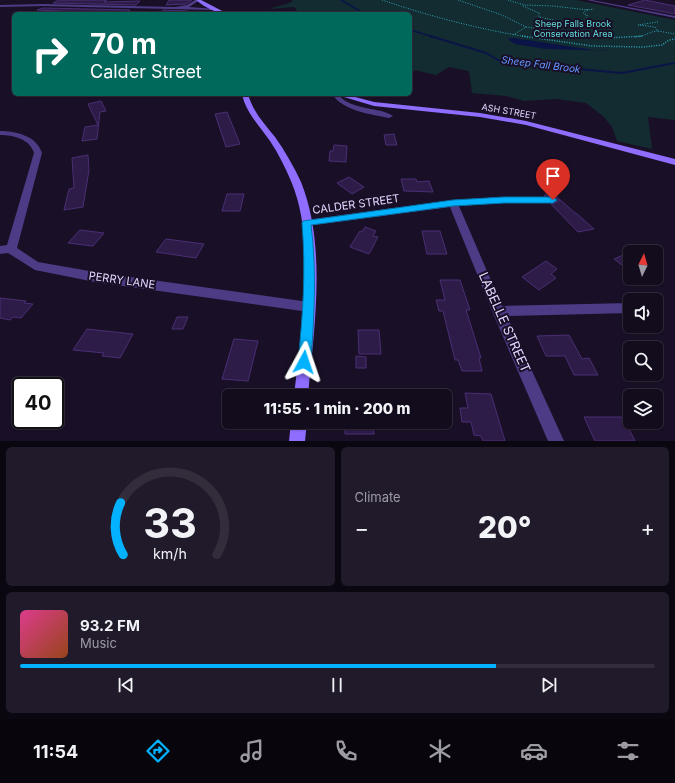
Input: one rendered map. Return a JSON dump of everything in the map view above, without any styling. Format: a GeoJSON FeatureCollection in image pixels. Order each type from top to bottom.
{"type":"FeatureCollection","features":[{"type":"Feature","properties":{"kind":"street"},"geometry":{"type":"LineString","coordinates":[[175,8],[188,6],[198,0],[221,12]]}},
{"type":"Feature","properties":{"kind":"street"},"geometry":{"type":"LineString","coordinates":[[0,6],[31,2],[214,9]]}},
{"type":"Feature","properties":{"kind":"street"},"geometry":{"type":"LineString","coordinates":[[246,96],[250,111],[272,139],[291,172],[302,201],[310,257],[309,307],[302,389]]}},
{"type":"Feature","properties":{"kind":"street"},"geometry":{"type":"LineString","coordinates":[[336,96],[337,99],[346,103],[389,116]]}},
{"type":"Feature","properties":{"kind":"street","name":"ASH STREET"},"geometry":{"type":"LineString","coordinates":[[344,96],[374,104],[480,115],[526,123],[675,162]]}},
{"type":"Feature","properties":{"kind":"street","name":"PERRY LANE"},"geometry":{"type":"LineString","coordinates":[[0,133],[12,133],[20,136],[36,147],[38,153],[6,250],[35,266],[95,277],[309,307]]}},
{"type":"Feature","properties":{"kind":"street","name":"CALDER STREET"},"geometry":{"type":"LineString","coordinates":[[306,223],[453,203],[504,200],[553,200]]}},
{"type":"Feature","properties":{"kind":"street","name":"LABELLE STREET"},"geometry":{"type":"LineString","coordinates":[[453,203],[498,311],[556,441]]}},
{"type":"Feature","properties":{"kind":"street"},"geometry":{"type":"LineString","coordinates":[[498,311],[623,308]]}},
{"type":"Feature","properties":{"kind":"street"},"geometry":{"type":"LineString","coordinates":[[297,441],[298,429]]}},
{"type":"Feature","properties":{"kind":"lane"},"geometry":{"type":"LineString","coordinates":[[588,0],[675,18]]}},
{"type":"Feature","properties":{"kind":"path"},"geometry":{"type":"LineString","coordinates":[[382,0],[427,16],[470,24],[512,35],[556,42],[622,48],[662,45],[669,40],[675,39]]}},
{"type":"Feature","properties":{"kind":"path"},"geometry":{"type":"LineString","coordinates":[[458,0],[484,7],[516,20],[526,27],[608,38],[633,39],[647,35],[652,31],[675,34]]}},
{"type":"Feature","properties":{"kind":"path"},"geometry":{"type":"LineString","coordinates":[[508,0],[514,4],[539,13],[539,17],[545,20],[570,23],[586,22],[587,15],[584,13],[588,10],[599,8]]}},
{"type":"Feature","properties":{"kind":"path"},"geometry":{"type":"LineString","coordinates":[[522,6],[560,6],[598,10]]}},
{"type":"Feature","properties":{"kind":"path"},"geometry":{"type":"LineString","coordinates":[[651,19],[658,22],[638,25],[655,28],[658,31]]}},
{"type":"Feature","properties":{"kind":"path"},"geometry":{"type":"LineString","coordinates":[[512,35],[526,27]]}},
{"type":"Feature","properties":{"kind":"green space","name":"Sheep Falls Brook Conservation Area"},"geometry":{"type":"Polygon","coordinates":[[[292,0],[576,0],[675,20],[675,120],[648,117],[652,149],[617,141],[612,127],[604,117],[586,103],[556,99],[524,101],[506,96],[472,93],[469,71],[449,67],[436,75],[415,70],[412,74],[412,12],[298,12],[294,7],[270,9],[293,1],[292,0]]]}},
{"type":"Feature","properties":{"kind":"shaded area"},"geometry":{"type":"Polygon","coordinates":[[[508,38],[597,50],[546,49],[515,44],[508,38]]]}},
{"type":"Feature","properties":{"kind":"building"},"geometry":{"type":"Polygon","coordinates":[[[59,0],[107,0],[104,2],[140,1],[136,5],[53,3],[59,0]]]}},
{"type":"Feature","properties":{"kind":"building"},"geometry":{"type":"Polygon","coordinates":[[[169,0],[192,0],[186,4],[166,5],[169,0]]]}},
{"type":"Feature","properties":{"kind":"building"},"geometry":{"type":"Polygon","coordinates":[[[645,0],[675,6],[675,14],[628,5],[645,0]]]}},
{"type":"Feature","properties":{"kind":"building"},"geometry":{"type":"Polygon","coordinates":[[[43,8],[130,10],[128,12],[77,12],[37,10],[43,8]]]}},
{"type":"Feature","properties":{"kind":"building"},"geometry":{"type":"Polygon","coordinates":[[[163,10],[188,11],[187,12],[162,12],[163,10]]]}},
{"type":"Feature","properties":{"kind":"building"},"geometry":{"type":"Polygon","coordinates":[[[101,101],[106,111],[100,112],[97,139],[82,141],[85,127],[98,125],[88,104],[101,101]]]}},
{"type":"Feature","properties":{"kind":"building"},"geometry":{"type":"Polygon","coordinates":[[[227,112],[240,144],[226,147],[215,114],[227,112]]]}},
{"type":"Feature","properties":{"kind":"building"},"geometry":{"type":"Polygon","coordinates":[[[394,134],[397,145],[386,145],[384,135],[394,134]]]}},
{"type":"Feature","properties":{"kind":"building"},"geometry":{"type":"Polygon","coordinates":[[[334,145],[347,146],[346,162],[329,161],[330,151],[333,151],[334,145]]]}},
{"type":"Feature","properties":{"kind":"building"},"geometry":{"type":"Polygon","coordinates":[[[88,155],[89,170],[83,207],[64,210],[69,189],[74,188],[72,158],[88,155]]]}},
{"type":"Feature","properties":{"kind":"building"},"geometry":{"type":"Polygon","coordinates":[[[349,177],[364,187],[352,194],[337,183],[349,177]]]}},
{"type":"Feature","properties":{"kind":"building"},"geometry":{"type":"Polygon","coordinates":[[[401,179],[416,179],[417,182],[429,181],[433,192],[404,191],[401,179]]]}},
{"type":"Feature","properties":{"kind":"building"},"geometry":{"type":"Polygon","coordinates":[[[549,190],[594,229],[578,232],[551,204],[559,201],[559,199],[553,196],[544,196],[549,190]]]}},
{"type":"Feature","properties":{"kind":"building"},"geometry":{"type":"Polygon","coordinates":[[[227,194],[244,194],[240,211],[222,211],[227,194]]]}},
{"type":"Feature","properties":{"kind":"building"},"geometry":{"type":"Polygon","coordinates":[[[365,227],[376,231],[373,236],[378,237],[369,254],[350,247],[360,231],[362,232],[365,227]]]}},
{"type":"Feature","properties":{"kind":"building"},"geometry":{"type":"Polygon","coordinates":[[[80,230],[104,233],[93,246],[68,243],[80,230]]]}},
{"type":"Feature","properties":{"kind":"building"},"geometry":{"type":"Polygon","coordinates":[[[422,231],[440,231],[447,254],[427,254],[422,231]]]}},
{"type":"Feature","properties":{"kind":"building"},"geometry":{"type":"Polygon","coordinates":[[[166,239],[204,244],[196,258],[156,252],[166,239]]]}},
{"type":"Feature","properties":{"kind":"building"},"geometry":{"type":"Polygon","coordinates":[[[623,255],[623,266],[614,259],[623,255]]]}},
{"type":"Feature","properties":{"kind":"building"},"geometry":{"type":"Polygon","coordinates":[[[546,261],[557,269],[551,274],[556,278],[539,290],[522,277],[546,261]]]}},
{"type":"Feature","properties":{"kind":"building"},"geometry":{"type":"Polygon","coordinates":[[[440,280],[460,280],[470,310],[466,310],[481,358],[479,358],[482,371],[462,371],[458,360],[455,360],[443,311],[439,311],[436,300],[445,300],[440,280]]]}},
{"type":"Feature","properties":{"kind":"building"},"geometry":{"type":"Polygon","coordinates":[[[0,298],[26,301],[24,303],[33,304],[21,318],[13,317],[10,320],[0,318],[0,298]]]}},
{"type":"Feature","properties":{"kind":"building"},"geometry":{"type":"Polygon","coordinates":[[[177,317],[188,317],[183,329],[172,329],[177,317]]]}},
{"type":"Feature","properties":{"kind":"building"},"geometry":{"type":"Polygon","coordinates":[[[87,329],[133,334],[120,358],[102,356],[104,353],[73,350],[87,329]]]}},
{"type":"Feature","properties":{"kind":"building"},"geometry":{"type":"Polygon","coordinates":[[[358,330],[379,330],[381,354],[359,354],[358,330]]]}},
{"type":"Feature","properties":{"kind":"building"},"geometry":{"type":"Polygon","coordinates":[[[569,335],[582,359],[589,358],[598,375],[574,375],[565,356],[546,356],[537,336],[569,335]]]}},
{"type":"Feature","properties":{"kind":"building"},"geometry":{"type":"Polygon","coordinates":[[[234,339],[258,341],[248,381],[222,379],[234,339]]]}},
{"type":"Feature","properties":{"kind":"building"},"geometry":{"type":"Polygon","coordinates":[[[356,356],[366,357],[366,368],[356,368],[356,356]]]}},
{"type":"Feature","properties":{"kind":"building"},"geometry":{"type":"Polygon","coordinates":[[[465,393],[491,394],[505,441],[483,441],[481,436],[474,435],[471,422],[462,422],[460,408],[468,408],[465,393]]]}},
{"type":"Feature","properties":{"kind":"building"},"geometry":{"type":"Polygon","coordinates":[[[584,417],[623,417],[623,429],[629,429],[635,441],[595,441],[584,417]]]}},
{"type":"Feature","properties":{"kind":"building"},"geometry":{"type":"Polygon","coordinates":[[[345,429],[374,429],[374,434],[345,434],[345,429]]]}},
{"type":"Feature","properties":{"kind":"waterway","name":"Sheep Fall Brook"},"geometry":{"type":"LineString","coordinates":[[341,0],[362,12]]}},
{"type":"Feature","properties":{"kind":"waterway","name":"Sheep Fall Brook"},"geometry":{"type":"LineString","coordinates":[[412,31],[434,37]]}},
{"type":"Feature","properties":{"kind":"waterway","name":"Sheep Fall Brook"},"geometry":{"type":"LineString","coordinates":[[430,36],[486,53],[498,60],[514,63],[622,73],[675,63]]}},
{"type":"Feature","properties":{"kind":"route"},"geometry":{"type":"LineString","coordinates":[[304,362],[310,298],[310,257],[306,223],[453,203],[504,200],[553,200]]}}]}
